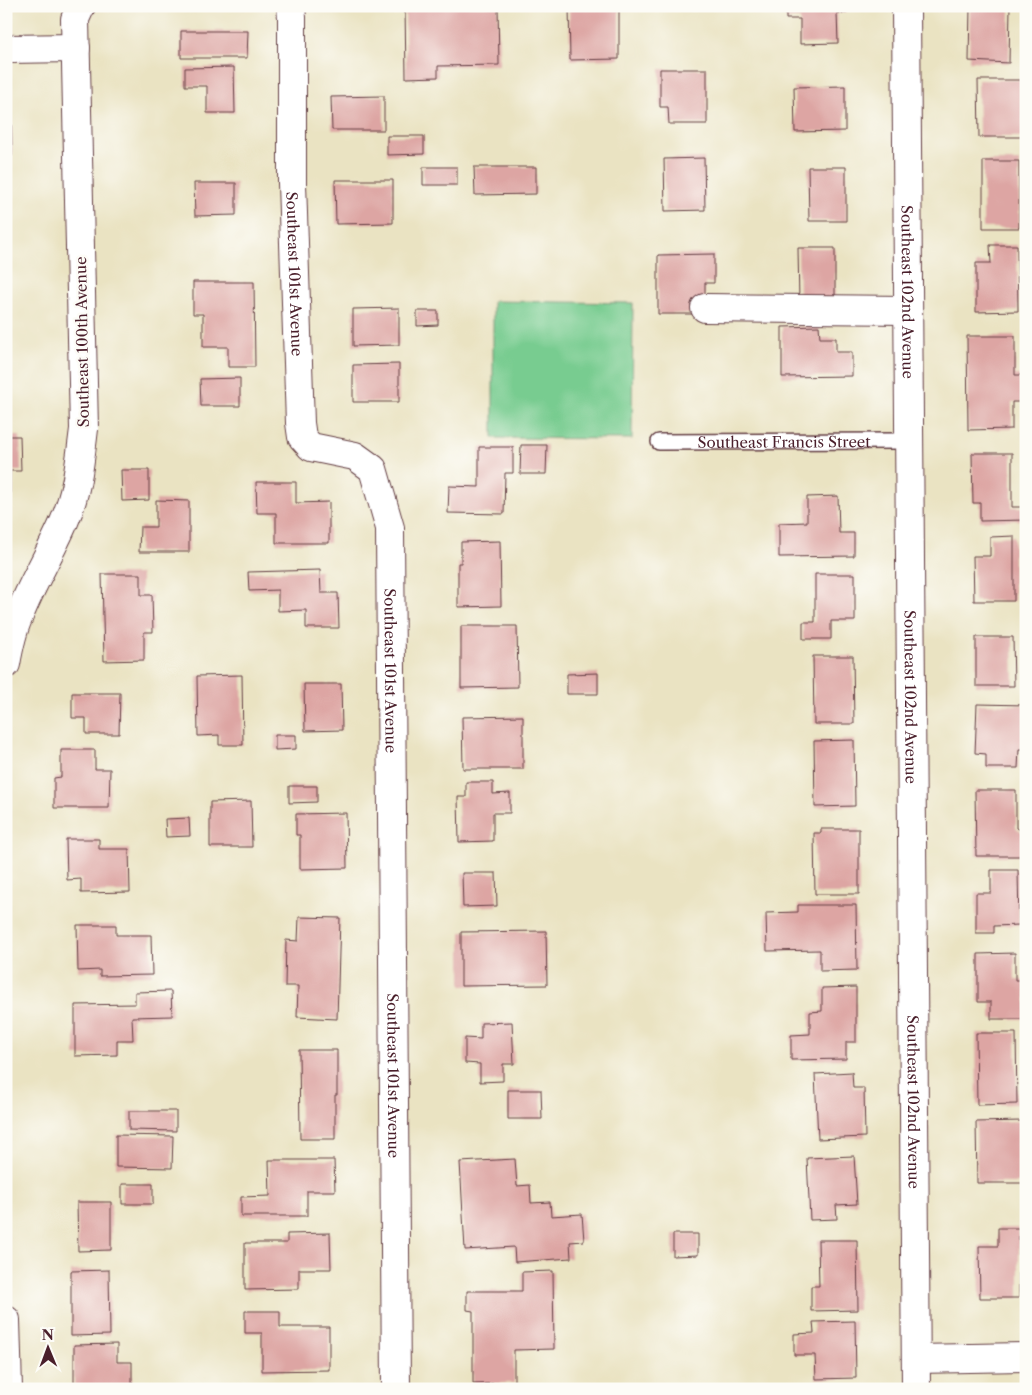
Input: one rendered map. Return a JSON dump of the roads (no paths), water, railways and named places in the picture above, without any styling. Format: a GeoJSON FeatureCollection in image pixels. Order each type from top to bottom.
{"type":"FeatureCollection","features":[{"type":"Feature","properties":{"kind":"street","name":"Southeast 100th Avenue"},"geometry":{"type":"LineString","coordinates":[[6,664],[18,616],[64,522],[74,495],[80,465],[84,429],[75,19],[81,6]]}},
{"type":"Feature","properties":{"kind":"street","name":"Southeast 101st Avenue"},"geometry":{"type":"LineString","coordinates":[[291,6],[292,183],[302,437],[311,447],[355,456],[373,469],[390,528],[396,1389]]}},
{"type":"Feature","properties":{"kind":"street","name":"Southeast 102nd Avenue"},"geometry":{"type":"LineString","coordinates":[[906,6],[916,1389]]}},
{"type":"Feature","properties":{"kind":"street"},"geometry":{"type":"LineString","coordinates":[[6,49],[76,48]]}},
{"type":"Feature","properties":{"kind":"street"},"geometry":{"type":"LineString","coordinates":[[705,308],[908,310]]}},
{"type":"Feature","properties":{"kind":"street"},"geometry":{"type":"LineString","coordinates":[[6,1320],[7,1380]]}},
{"type":"Feature","properties":{"kind":"street"},"geometry":{"type":"LineString","coordinates":[[916,1359],[1026,1357]]}},
{"type":"Feature","properties":{"kind":"lane","name":"Southeast Francis Street"},"geometry":{"type":"LineString","coordinates":[[659,442],[909,441]]}}]}
